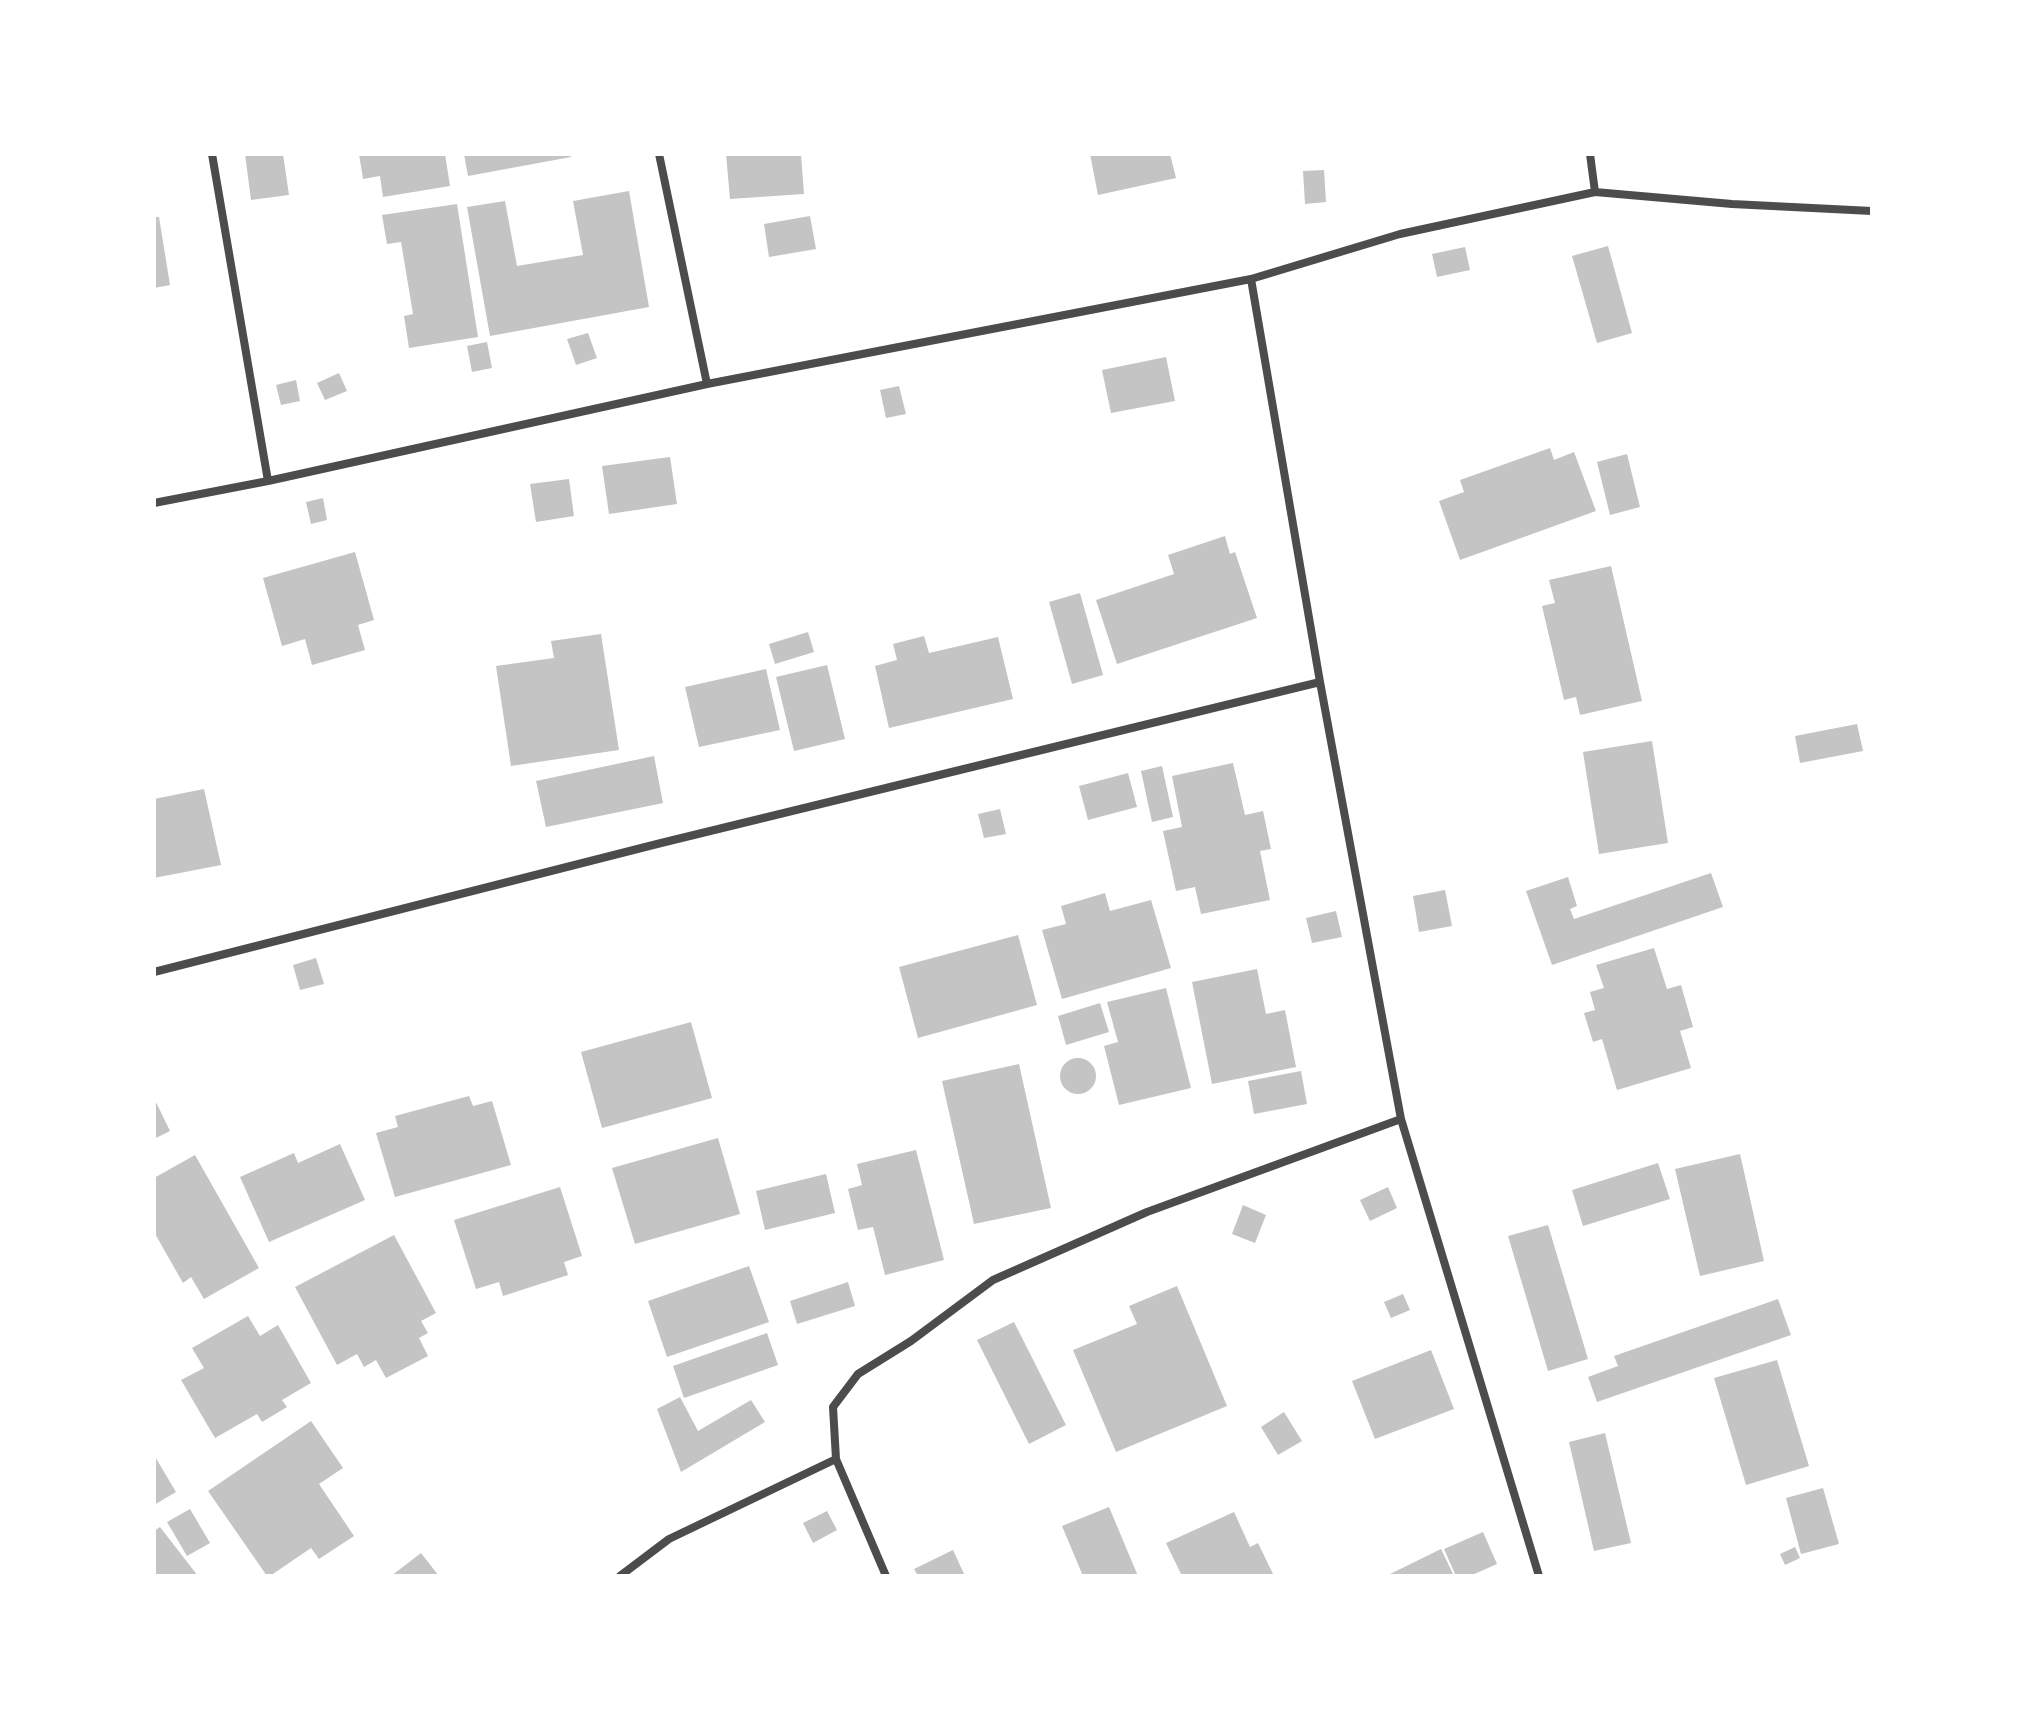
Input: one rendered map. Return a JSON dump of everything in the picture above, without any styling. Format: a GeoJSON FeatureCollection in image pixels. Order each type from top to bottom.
{"type":"FeatureCollection","features":[{"type":"Feature","properties":{"kind":"street"},"geometry":{"type":"LineString","coordinates":[[212,154],[268,481]]}},
{"type":"Feature","properties":{"kind":"street"},"geometry":{"type":"LineString","coordinates":[[659,154],[707,384]]}},
{"type":"Feature","properties":{"kind":"street"},"geometry":{"type":"LineString","coordinates":[[1590,154],[1595,192]]}},
{"type":"Feature","properties":{"kind":"street"},"geometry":{"type":"LineString","coordinates":[[154,503],[268,481],[707,384],[1251,279],[1400,234],[1595,192],[1732,204],[1872,211]]}},
{"type":"Feature","properties":{"kind":"street"},"geometry":{"type":"LineString","coordinates":[[1251,279],[1320,682],[1401,1119],[1539,1576]]}},
{"type":"Feature","properties":{"kind":"street"},"geometry":{"type":"LineString","coordinates":[[154,972],[661,843],[1320,682]]}},
{"type":"Feature","properties":{"kind":"street"},"geometry":{"type":"LineString","coordinates":[[886,1576],[836,1459],[833,1407],[858,1374],[911,1341],[993,1280],[1147,1212],[1401,1119]]}},
{"type":"Feature","properties":{"kind":"street"},"geometry":{"type":"LineString","coordinates":[[620,1576],[669,1539],[836,1459]]}},
{"type":"Feature","properties":{"kind":"building"},"geometry":{"type":"Polygon","coordinates":[[[245,154],[283,154],[289,195],[251,200],[245,154]]]}},
{"type":"Feature","properties":{"kind":"building"},"geometry":{"type":"Polygon","coordinates":[[[359,154],[445,154],[450,186],[383,197],[380,176],[363,179],[359,154]]]}},
{"type":"Feature","properties":{"kind":"building"},"geometry":{"type":"Polygon","coordinates":[[[464,154],[570,154],[571,157],[468,176],[464,154]]]}},
{"type":"Feature","properties":{"kind":"building"},"geometry":{"type":"Polygon","coordinates":[[[726,154],[801,154],[804,194],[730,199],[726,154]]]}},
{"type":"Feature","properties":{"kind":"building"},"geometry":{"type":"Polygon","coordinates":[[[1090,154],[1170,154],[1176,178],[1098,195],[1090,154]]]}},
{"type":"Feature","properties":{"kind":"building"},"geometry":{"type":"Polygon","coordinates":[[[1324,170],[1326,202],[1305,204],[1303,171],[1324,170]]]}},
{"type":"Feature","properties":{"kind":"building"},"geometry":{"type":"Polygon","coordinates":[[[629,191],[649,307],[490,336],[467,207],[505,201],[517,266],[583,255],[573,201],[629,191]]]}},
{"type":"Feature","properties":{"kind":"building"},"geometry":{"type":"Polygon","coordinates":[[[457,204],[478,337],[409,348],[404,316],[413,314],[401,242],[387,244],[382,215],[457,204]]]}},
{"type":"Feature","properties":{"kind":"building"},"geometry":{"type":"Polygon","coordinates":[[[810,216],[816,249],[769,257],[764,224],[810,216]]]}},
{"type":"Feature","properties":{"kind":"building"},"geometry":{"type":"Polygon","coordinates":[[[154,217],[159,217],[170,285],[154,288],[154,217]]]}},
{"type":"Feature","properties":{"kind":"building"},"geometry":{"type":"Polygon","coordinates":[[[1608,246],[1632,333],[1597,343],[1572,256],[1608,246]]]}},
{"type":"Feature","properties":{"kind":"building"},"geometry":{"type":"Polygon","coordinates":[[[1465,247],[1470,270],[1437,277],[1432,254],[1465,247]]]}},
{"type":"Feature","properties":{"kind":"building"},"geometry":{"type":"Polygon","coordinates":[[[588,333],[597,358],[576,365],[567,339],[588,333]]]}},
{"type":"Feature","properties":{"kind":"building"},"geometry":{"type":"Polygon","coordinates":[[[487,342],[492,368],[472,372],[467,346],[487,342]]]}},
{"type":"Feature","properties":{"kind":"building"},"geometry":{"type":"Polygon","coordinates":[[[1166,357],[1175,401],[1111,413],[1102,370],[1166,357]]]}},
{"type":"Feature","properties":{"kind":"building"},"geometry":{"type":"Polygon","coordinates":[[[339,373],[347,391],[325,400],[317,383],[339,373]]]}},
{"type":"Feature","properties":{"kind":"building"},"geometry":{"type":"Polygon","coordinates":[[[296,380],[300,401],[281,405],[276,385],[296,380]]]}},
{"type":"Feature","properties":{"kind":"building"},"geometry":{"type":"Polygon","coordinates":[[[899,386],[906,414],[886,418],[880,390],[899,386]]]}},
{"type":"Feature","properties":{"kind":"building"},"geometry":{"type":"Polygon","coordinates":[[[1550,448],[1554,460],[1574,452],[1596,511],[1460,560],[1439,501],[1464,492],[1460,480],[1550,448]]]}},
{"type":"Feature","properties":{"kind":"building"},"geometry":{"type":"Polygon","coordinates":[[[1627,454],[1640,507],[1610,515],[1597,462],[1627,454]]]}},
{"type":"Feature","properties":{"kind":"building"},"geometry":{"type":"Polygon","coordinates":[[[670,457],[677,504],[609,514],[602,466],[670,457]]]}},
{"type":"Feature","properties":{"kind":"building"},"geometry":{"type":"Polygon","coordinates":[[[569,479],[574,516],[536,522],[530,484],[569,479]]]}},
{"type":"Feature","properties":{"kind":"building"},"geometry":{"type":"Polygon","coordinates":[[[323,498],[327,520],[311,524],[306,502],[323,498]]]}},
{"type":"Feature","properties":{"kind":"building"},"geometry":{"type":"Polygon","coordinates":[[[1225,536],[1230,554],[1235,552],[1257,618],[1117,664],[1096,600],[1174,574],[1168,555],[1225,536]]]}},
{"type":"Feature","properties":{"kind":"building"},"geometry":{"type":"Polygon","coordinates":[[[355,552],[374,620],[358,625],[365,650],[312,665],[305,639],[282,646],[263,578],[355,552]]]}},
{"type":"Feature","properties":{"kind":"building"},"geometry":{"type":"Polygon","coordinates":[[[1611,566],[1642,701],[1580,715],[1576,697],[1564,700],[1542,606],[1555,603],[1549,580],[1611,566]]]}},
{"type":"Feature","properties":{"kind":"building"},"geometry":{"type":"Polygon","coordinates":[[[1080,593],[1103,675],[1072,684],[1049,602],[1080,593]]]}},
{"type":"Feature","properties":{"kind":"building"},"geometry":{"type":"Polygon","coordinates":[[[808,632],[814,652],[775,664],[769,644],[808,632]]]}},
{"type":"Feature","properties":{"kind":"building"},"geometry":{"type":"Polygon","coordinates":[[[601,634],[619,750],[511,766],[496,666],[554,658],[551,641],[601,634]]]}},
{"type":"Feature","properties":{"kind":"building"},"geometry":{"type":"Polygon","coordinates":[[[924,636],[929,653],[998,637],[1013,699],[889,728],[875,666],[897,660],[893,644],[924,636]]]}},
{"type":"Feature","properties":{"kind":"building"},"geometry":{"type":"Polygon","coordinates":[[[827,665],[845,739],[794,751],[776,677],[827,665]]]}},
{"type":"Feature","properties":{"kind":"building"},"geometry":{"type":"Polygon","coordinates":[[[766,669],[780,730],[699,747],[685,687],[766,669]]]}},
{"type":"Feature","properties":{"kind":"building"},"geometry":{"type":"Polygon","coordinates":[[[1857,724],[1863,751],[1800,763],[1795,736],[1857,724]]]}},
{"type":"Feature","properties":{"kind":"building"},"geometry":{"type":"Polygon","coordinates":[[[1652,741],[1668,843],[1599,854],[1583,752],[1652,741]]]}},
{"type":"Feature","properties":{"kind":"building"},"geometry":{"type":"Polygon","coordinates":[[[654,756],[663,803],[546,827],[536,781],[654,756]]]}},
{"type":"Feature","properties":{"kind":"building"},"geometry":{"type":"Polygon","coordinates":[[[1233,763],[1245,815],[1263,811],[1271,849],[1260,851],[1270,900],[1201,914],[1195,887],[1176,891],[1163,831],[1182,827],[1172,776],[1233,763]]]}},
{"type":"Feature","properties":{"kind":"building"},"geometry":{"type":"Polygon","coordinates":[[[1162,766],[1173,817],[1152,822],[1141,771],[1162,766]]]}},
{"type":"Feature","properties":{"kind":"building"},"geometry":{"type":"Polygon","coordinates":[[[1128,773],[1137,807],[1088,820],[1079,786],[1128,773]]]}},
{"type":"Feature","properties":{"kind":"building"},"geometry":{"type":"Polygon","coordinates":[[[204,789],[221,865],[154,878],[154,799],[204,789]]]}},
{"type":"Feature","properties":{"kind":"building"},"geometry":{"type":"Polygon","coordinates":[[[1000,809],[1006,834],[984,838],[978,814],[1000,809]]]}},
{"type":"Feature","properties":{"kind":"building"},"geometry":{"type":"Polygon","coordinates":[[[1711,873],[1723,907],[1552,965],[1526,891],[1568,877],[1577,906],[1570,909],[1574,919],[1711,873]]]}},
{"type":"Feature","properties":{"kind":"building"},"geometry":{"type":"Polygon","coordinates":[[[1445,890],[1452,926],[1419,932],[1413,896],[1445,890]]]}},
{"type":"Feature","properties":{"kind":"building"},"geometry":{"type":"Polygon","coordinates":[[[1105,893],[1110,911],[1151,900],[1171,968],[1062,999],[1042,930],[1066,924],[1061,906],[1105,893]]]}},
{"type":"Feature","properties":{"kind":"building"},"geometry":{"type":"Polygon","coordinates":[[[1336,911],[1342,937],[1312,943],[1306,918],[1336,911]]]}},
{"type":"Feature","properties":{"kind":"building"},"geometry":{"type":"Polygon","coordinates":[[[1018,935],[1037,1005],[918,1038],[899,967],[1018,935]]]}},
{"type":"Feature","properties":{"kind":"building"},"geometry":{"type":"Polygon","coordinates":[[[1654,948],[1667,989],[1681,985],[1693,1027],[1680,1031],[1691,1068],[1617,1090],[1602,1039],[1593,1042],[1584,1013],[1595,1010],[1590,992],[1604,988],[1596,965],[1654,948]]]}},
{"type":"Feature","properties":{"kind":"building"},"geometry":{"type":"Polygon","coordinates":[[[316,958],[324,984],[300,990],[293,965],[316,958]]]}},
{"type":"Feature","properties":{"kind":"building"},"geometry":{"type":"Polygon","coordinates":[[[1257,969],[1266,1014],[1285,1010],[1296,1067],[1212,1084],[1192,982],[1257,969]]]}},
{"type":"Feature","properties":{"kind":"building"},"geometry":{"type":"Polygon","coordinates":[[[1166,988],[1191,1088],[1119,1105],[1104,1046],[1118,1042],[1107,1002],[1166,988]]]}},
{"type":"Feature","properties":{"kind":"building"},"geometry":{"type":"Polygon","coordinates":[[[1100,1003],[1109,1032],[1066,1045],[1058,1016],[1100,1003]]]}},
{"type":"Feature","properties":{"kind":"building"},"geometry":{"type":"Polygon","coordinates":[[[691,1022],[712,1098],[602,1128],[581,1052],[691,1022]]]}},
{"type":"Feature","properties":{"kind":"building"},"geometry":{"type":"Polygon","coordinates":[[[1078,1058],[1091,1063],[1096,1076],[1091,1089],[1078,1094],[1065,1089],[1060,1076],[1065,1063],[1078,1058]]]}},
{"type":"Feature","properties":{"kind":"building"},"geometry":{"type":"Polygon","coordinates":[[[1019,1064],[1051,1208],[974,1224],[942,1081],[1019,1064]]]}},
{"type":"Feature","properties":{"kind":"building"},"geometry":{"type":"Polygon","coordinates":[[[1301,1071],[1307,1104],[1254,1114],[1248,1081],[1301,1071]]]}},
{"type":"Feature","properties":{"kind":"building"},"geometry":{"type":"Polygon","coordinates":[[[469,1096],[473,1106],[492,1101],[511,1165],[395,1197],[376,1133],[398,1127],[395,1116],[469,1096]]]}},
{"type":"Feature","properties":{"kind":"building"},"geometry":{"type":"Polygon","coordinates":[[[154,1098],[170,1131],[154,1139],[154,1098]]]}},
{"type":"Feature","properties":{"kind":"building"},"geometry":{"type":"Polygon","coordinates":[[[718,1138],[740,1214],[635,1244],[612,1168],[718,1138]]]}},
{"type":"Feature","properties":{"kind":"building"},"geometry":{"type":"Polygon","coordinates":[[[340,1144],[365,1200],[269,1242],[240,1177],[294,1153],[298,1163],[340,1144]]]}},
{"type":"Feature","properties":{"kind":"building"},"geometry":{"type":"Polygon","coordinates":[[[916,1150],[944,1260],[885,1275],[873,1227],[858,1230],[848,1189],[862,1185],[857,1164],[916,1150]]]}},
{"type":"Feature","properties":{"kind":"building"},"geometry":{"type":"Polygon","coordinates":[[[1740,1154],[1764,1261],[1700,1276],[1675,1169],[1740,1154]]]}},
{"type":"Feature","properties":{"kind":"building"},"geometry":{"type":"Polygon","coordinates":[[[195,1155],[259,1268],[204,1299],[191,1277],[183,1283],[154,1232],[154,1178],[195,1155]]]}},
{"type":"Feature","properties":{"kind":"building"},"geometry":{"type":"Polygon","coordinates":[[[1658,1163],[1670,1199],[1583,1226],[1572,1190],[1658,1163]]]}},
{"type":"Feature","properties":{"kind":"building"},"geometry":{"type":"Polygon","coordinates":[[[826,1174],[835,1213],[765,1230],[756,1191],[826,1174]]]}},
{"type":"Feature","properties":{"kind":"building"},"geometry":{"type":"Polygon","coordinates":[[[560,1187],[582,1256],[564,1262],[568,1275],[503,1296],[499,1282],[476,1289],[454,1220],[560,1187]]]}},
{"type":"Feature","properties":{"kind":"building"},"geometry":{"type":"Polygon","coordinates":[[[1388,1187],[1397,1208],[1370,1221],[1360,1200],[1388,1187]]]}},
{"type":"Feature","properties":{"kind":"building"},"geometry":{"type":"Polygon","coordinates":[[[1243,1205],[1266,1215],[1255,1243],[1232,1234],[1243,1205]]]}},
{"type":"Feature","properties":{"kind":"building"},"geometry":{"type":"Polygon","coordinates":[[[1548,1225],[1588,1359],[1548,1371],[1508,1236],[1548,1225]]]}},
{"type":"Feature","properties":{"kind":"building"},"geometry":{"type":"Polygon","coordinates":[[[394,1235],[436,1313],[421,1321],[428,1333],[419,1338],[428,1356],[386,1378],[376,1360],[364,1367],[357,1354],[337,1365],[295,1287],[394,1235]]]}},
{"type":"Feature","properties":{"kind":"building"},"geometry":{"type":"Polygon","coordinates":[[[749,1266],[769,1322],[667,1357],[648,1301],[749,1266]]]}},
{"type":"Feature","properties":{"kind":"building"},"geometry":{"type":"Polygon","coordinates":[[[848,1282],[855,1306],[797,1324],[790,1301],[848,1282]]]}},
{"type":"Feature","properties":{"kind":"building"},"geometry":{"type":"Polygon","coordinates":[[[1177,1286],[1227,1406],[1116,1452],[1073,1350],[1137,1324],[1129,1306],[1177,1286]]]}},
{"type":"Feature","properties":{"kind":"building"},"geometry":{"type":"Polygon","coordinates":[[[1403,1294],[1410,1310],[1391,1318],[1384,1302],[1403,1294]]]}},
{"type":"Feature","properties":{"kind":"building"},"geometry":{"type":"Polygon","coordinates":[[[1778,1299],[1791,1335],[1597,1402],[1588,1377],[1618,1366],[1614,1356],[1778,1299]]]}},
{"type":"Feature","properties":{"kind":"building"},"geometry":{"type":"Polygon","coordinates":[[[248,1316],[260,1336],[278,1325],[311,1383],[282,1400],[287,1407],[262,1422],[257,1414],[215,1438],[181,1380],[204,1368],[192,1348],[248,1316]]]}},
{"type":"Feature","properties":{"kind":"building"},"geometry":{"type":"Polygon","coordinates":[[[1014,1322],[1066,1425],[1029,1444],[977,1340],[1014,1322]]]}},
{"type":"Feature","properties":{"kind":"building"},"geometry":{"type":"Polygon","coordinates":[[[767,1333],[778,1365],[684,1398],[673,1366],[767,1333]]]}},
{"type":"Feature","properties":{"kind":"building"},"geometry":{"type":"Polygon","coordinates":[[[1431,1350],[1454,1409],[1375,1439],[1352,1381],[1431,1350]]]}},
{"type":"Feature","properties":{"kind":"building"},"geometry":{"type":"Polygon","coordinates":[[[1777,1360],[1809,1466],[1746,1485],[1714,1378],[1777,1360]]]}},
{"type":"Feature","properties":{"kind":"building"},"geometry":{"type":"Polygon","coordinates":[[[680,1397],[698,1431],[751,1400],[765,1422],[681,1472],[657,1409],[680,1397]]]}},
{"type":"Feature","properties":{"kind":"building"},"geometry":{"type":"Polygon","coordinates":[[[1284,1412],[1302,1441],[1278,1455],[1261,1427],[1284,1412]]]}},
{"type":"Feature","properties":{"kind":"building"},"geometry":{"type":"Polygon","coordinates":[[[311,1421],[343,1468],[319,1484],[354,1536],[319,1559],[311,1548],[267,1576],[208,1491],[311,1421]]]}},
{"type":"Feature","properties":{"kind":"building"},"geometry":{"type":"Polygon","coordinates":[[[1605,1433],[1631,1543],[1594,1551],[1569,1442],[1605,1433]]]}},
{"type":"Feature","properties":{"kind":"building"},"geometry":{"type":"Polygon","coordinates":[[[154,1455],[176,1492],[154,1505],[154,1455]]]}},
{"type":"Feature","properties":{"kind":"building"},"geometry":{"type":"Polygon","coordinates":[[[1823,1488],[1839,1544],[1801,1554],[1786,1498],[1823,1488]]]}},
{"type":"Feature","properties":{"kind":"building"},"geometry":{"type":"Polygon","coordinates":[[[1109,1507],[1138,1576],[1083,1576],[1062,1526],[1109,1507]]]}},
{"type":"Feature","properties":{"kind":"building"},"geometry":{"type":"Polygon","coordinates":[[[190,1509],[210,1543],[187,1556],[167,1522],[190,1509]]]}},
{"type":"Feature","properties":{"kind":"building"},"geometry":{"type":"Polygon","coordinates":[[[827,1511],[837,1530],[813,1543],[803,1523],[827,1511]]]}},
{"type":"Feature","properties":{"kind":"building"},"geometry":{"type":"Polygon","coordinates":[[[1234,1512],[1250,1547],[1258,1543],[1274,1576],[1182,1576],[1166,1543],[1234,1512]]]}},
{"type":"Feature","properties":{"kind":"building"},"geometry":{"type":"Polygon","coordinates":[[[160,1527],[198,1576],[154,1576],[154,1531],[160,1527]]]}},
{"type":"Feature","properties":{"kind":"building"},"geometry":{"type":"Polygon","coordinates":[[[1483,1532],[1497,1564],[1470,1576],[1456,1576],[1444,1549],[1483,1532]]]}},
{"type":"Feature","properties":{"kind":"building"},"geometry":{"type":"Polygon","coordinates":[[[1795,1547],[1800,1558],[1785,1565],[1780,1554],[1795,1547]]]}},
{"type":"Feature","properties":{"kind":"building"},"geometry":{"type":"Polygon","coordinates":[[[1441,1549],[1454,1576],[1386,1576],[1441,1549]]]}},
{"type":"Feature","properties":{"kind":"building"},"geometry":{"type":"Polygon","coordinates":[[[953,1550],[965,1576],[918,1576],[914,1569],[953,1550]]]}},
{"type":"Feature","properties":{"kind":"building"},"geometry":{"type":"Polygon","coordinates":[[[421,1553],[439,1576],[391,1576],[421,1553]]]}}]}
